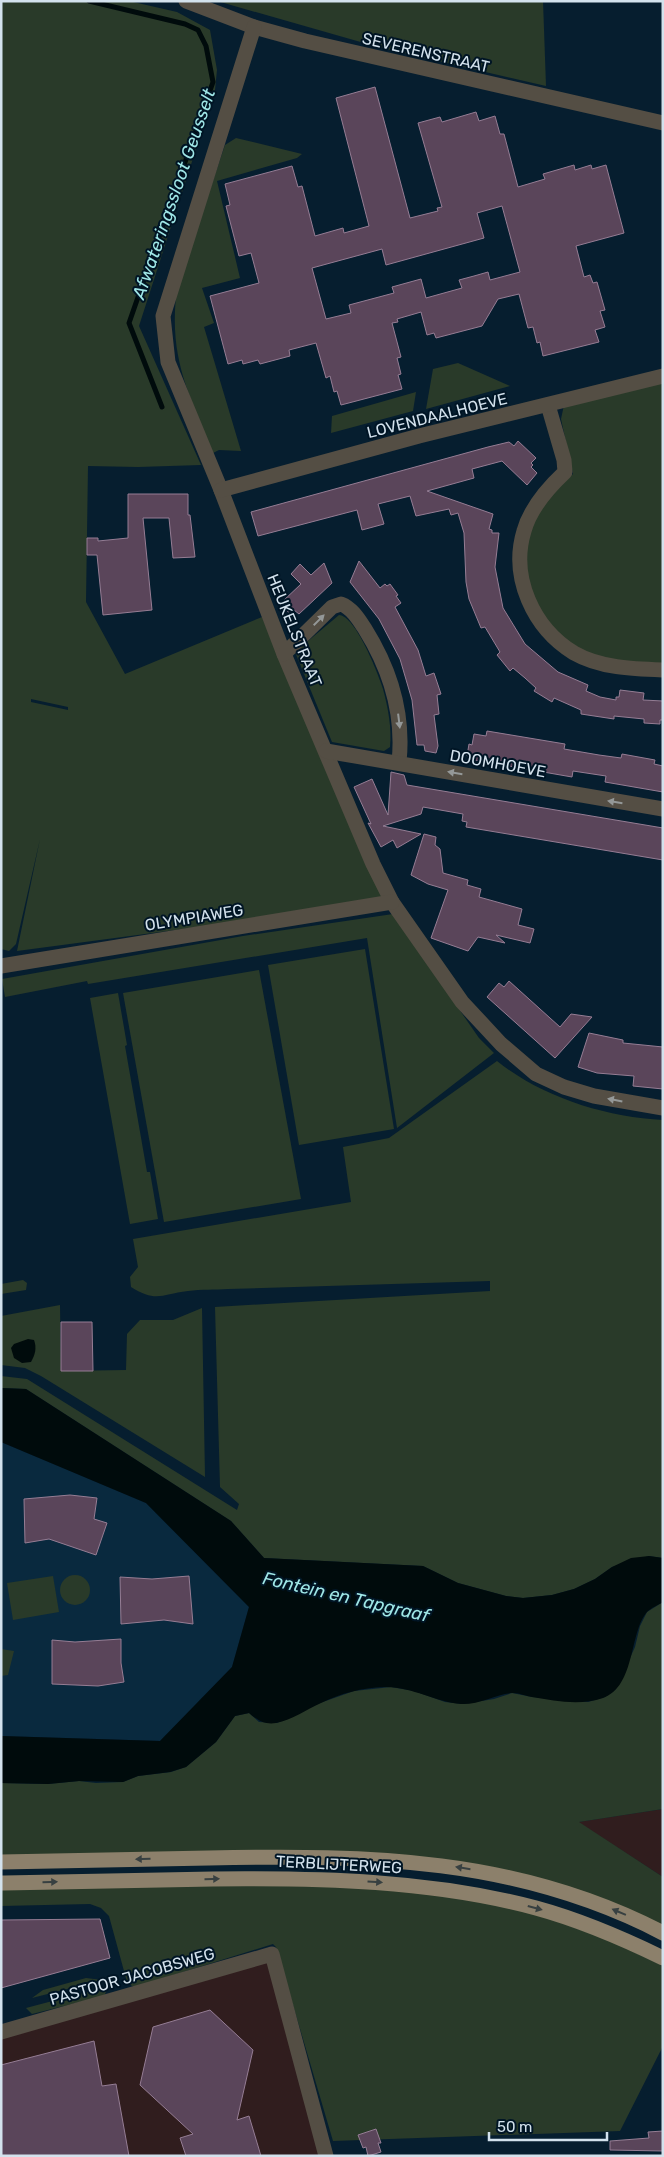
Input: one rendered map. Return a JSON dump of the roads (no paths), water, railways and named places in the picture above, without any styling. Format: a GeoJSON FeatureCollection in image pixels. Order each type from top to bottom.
{"type":"FeatureCollection","features":[{"type":"Feature","properties":{"kind":"main road","name":"TERBLIJTERWEG"},"geometry":{"type":"LineString","coordinates":[[1,1862],[264,1857],[386,1859],[430,1863],[490,1872],[539,1884],[605,1906],[663,1933]]}},
{"type":"Feature","properties":{"kind":"main road","name":"TERBLIJTERWEG"},"geometry":{"type":"LineString","coordinates":[[1,1883],[270,1878],[375,1882],[419,1886],[463,1892],[537,1908],[617,1937],[663,1958]]}},
{"type":"Feature","properties":{"kind":"street","name":"SEVERENSTRAAT"},"geometry":{"type":"LineString","coordinates":[[186,1],[254,27],[328,47],[663,123]]}},
{"type":"Feature","properties":{"kind":"street","name":"HEUKELSTRAAT"},"geometry":{"type":"LineString","coordinates":[[254,27],[163,316],[168,362],[221,490],[284,654],[373,864],[392,902],[462,1002],[501,1044],[536,1074],[564,1087],[594,1096],[663,1108]]}},
{"type":"Feature","properties":{"kind":"street","name":"LOVENDAALHOEVE"},"geometry":{"type":"LineString","coordinates":[[221,490],[410,439],[663,376]]}},
{"type":"Feature","properties":{"kind":"street"},"geometry":{"type":"LineString","coordinates":[[548,405],[566,472],[541,498],[524,529],[520,565],[523,584],[530,606],[550,635],[574,653],[608,665],[663,670]]}},
{"type":"Feature","properties":{"kind":"street"},"geometry":{"type":"LineString","coordinates":[[284,654],[332,607],[341,604],[350,610],[374,644],[390,682],[395,698],[400,735],[399,762]]}},
{"type":"Feature","properties":{"kind":"street","name":"DOOMHOEVE"},"geometry":{"type":"LineString","coordinates":[[326,752],[399,762],[663,809]]}},
{"type":"Feature","properties":{"kind":"street","name":"OLYMPIAWEG"},"geometry":{"type":"LineString","coordinates":[[1,966],[392,902]]}},
{"type":"Feature","properties":{"kind":"street","name":"PASTOOR JACOBSWEG"},"geometry":{"type":"LineString","coordinates":[[1,2032],[272,1954],[326,2156]]}},
{"type":"Feature","properties":{"kind":"water"},"geometry":{"type":"Polygon","coordinates":[[[28,1339],[34,1340],[34,1354],[31,1362],[22,1363],[14,1358],[11,1348],[14,1344],[28,1339]]]}},
{"type":"Feature","properties":{"kind":"water","name":"Fontein en Tapgraaf"},"geometry":{"type":"Polygon","coordinates":[[[1,1388],[26,1389],[231,1521],[264,1558],[423,1566],[458,1583],[506,1596],[523,1598],[552,1595],[574,1589],[631,1558],[649,1556],[663,1558],[663,1602],[647,1612],[641,1621],[627,1671],[614,1692],[603,1698],[576,1702],[513,1693],[475,1703],[461,1704],[394,1687],[368,1689],[336,1696],[282,1722],[268,1723],[255,1718],[249,1713],[235,1716],[216,1742],[186,1767],[170,1772],[138,1776],[123,1782],[1,1783],[1,1736],[160,1741],[232,1667],[249,1607],[146,1503],[1,1442],[1,1388]]]}},
{"type":"Feature","properties":{"kind":"waterway","name":"Afwateringssloot Geusselt"},"geometry":{"type":"LineString","coordinates":[[89,1],[185,24],[198,30],[206,46],[213,82],[129,323],[162,407]]}}]}
